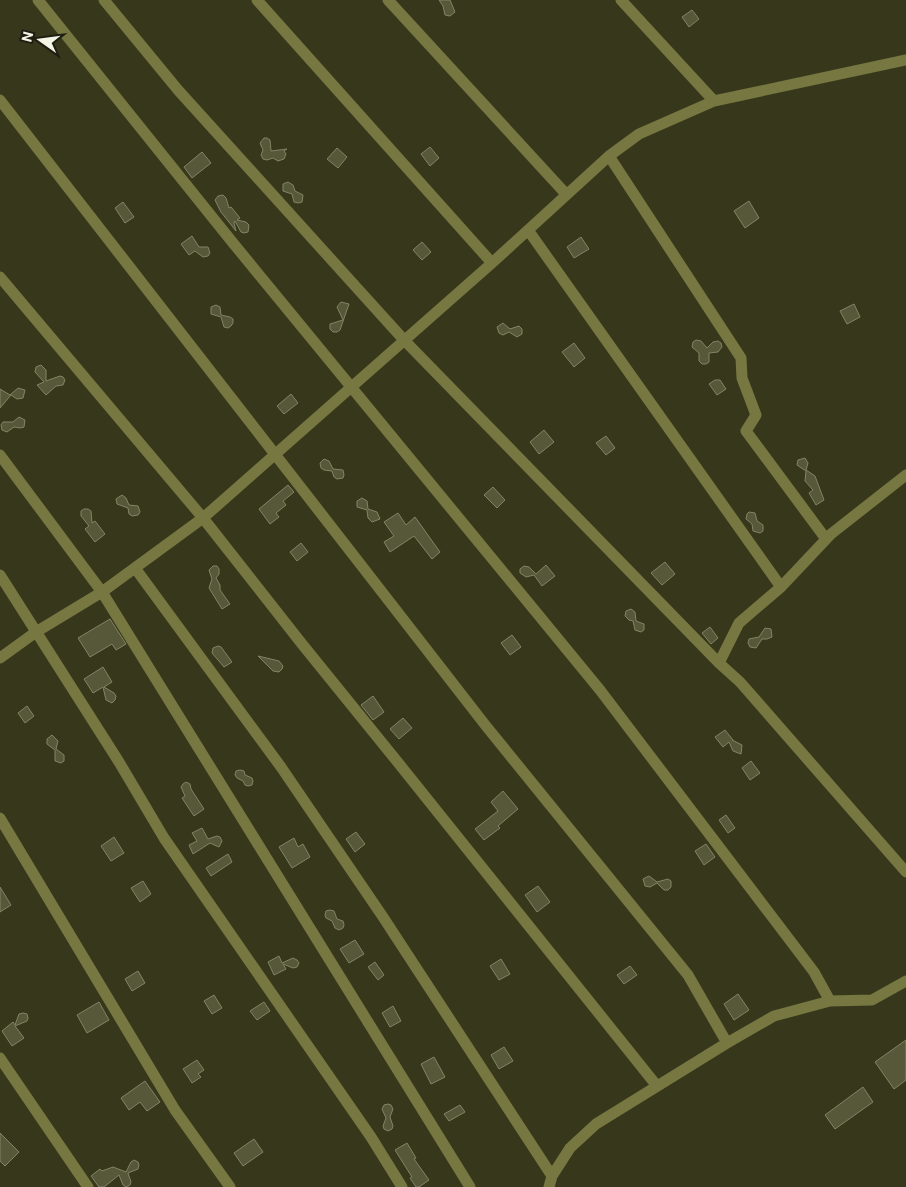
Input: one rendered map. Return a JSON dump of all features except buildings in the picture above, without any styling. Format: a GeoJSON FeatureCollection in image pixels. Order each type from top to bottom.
{"type":"FeatureCollection","features":[{"type":"Feature","properties":{"kind":"street"},"geometry":{"type":"LineString","coordinates":[[38,0],[233,243],[600,690],[814,972],[830,1001]]}},
{"type":"Feature","properties":{"kind":"street"},"geometry":{"type":"LineString","coordinates":[[104,0],[178,90],[404,340],[719,663],[740,682],[906,872]]}},
{"type":"Feature","properties":{"kind":"street"},"geometry":{"type":"LineString","coordinates":[[257,0],[492,263]]}},
{"type":"Feature","properties":{"kind":"street"},"geometry":{"type":"LineString","coordinates":[[388,0],[566,194]]}},
{"type":"Feature","properties":{"kind":"street"},"geometry":{"type":"LineString","coordinates":[[621,0],[714,101]]}},
{"type":"Feature","properties":{"kind":"street"},"geometry":{"type":"LineString","coordinates":[[0,658],[36,632],[102,592],[203,518],[492,263],[566,194],[639,134],[714,101],[906,60]]}},
{"type":"Feature","properties":{"kind":"street"},"geometry":{"type":"LineString","coordinates":[[0,100],[486,726],[688,975],[727,1043]]}},
{"type":"Feature","properties":{"kind":"street"},"geometry":{"type":"LineString","coordinates":[[610,156],[741,358],[742,378],[756,415],[746,431],[826,538]]}},
{"type":"Feature","properties":{"kind":"street"},"geometry":{"type":"LineString","coordinates":[[528,230],[781,587]]}},
{"type":"Feature","properties":{"kind":"street"},"geometry":{"type":"LineString","coordinates":[[0,277],[203,518],[302,644],[658,1086]]}},
{"type":"Feature","properties":{"kind":"street"},"geometry":{"type":"LineString","coordinates":[[0,455],[102,592],[470,1187]]}},
{"type":"Feature","properties":{"kind":"street"},"geometry":{"type":"LineString","coordinates":[[719,663],[739,623],[781,587],[826,538],[906,474]]}},
{"type":"Feature","properties":{"kind":"street"},"geometry":{"type":"LineString","coordinates":[[135,568],[292,783],[383,917],[550,1182],[570,1148],[596,1124],[774,1016],[830,1001],[872,1000],[906,981]]}},
{"type":"Feature","properties":{"kind":"street"},"geometry":{"type":"LineString","coordinates":[[0,576],[164,838],[371,1137],[402,1187]]}},
{"type":"Feature","properties":{"kind":"street"},"geometry":{"type":"LineString","coordinates":[[0,818],[175,1110],[230,1187]]}},
{"type":"Feature","properties":{"kind":"street"},"geometry":{"type":"LineString","coordinates":[[0,1058],[88,1187]]}}]}
